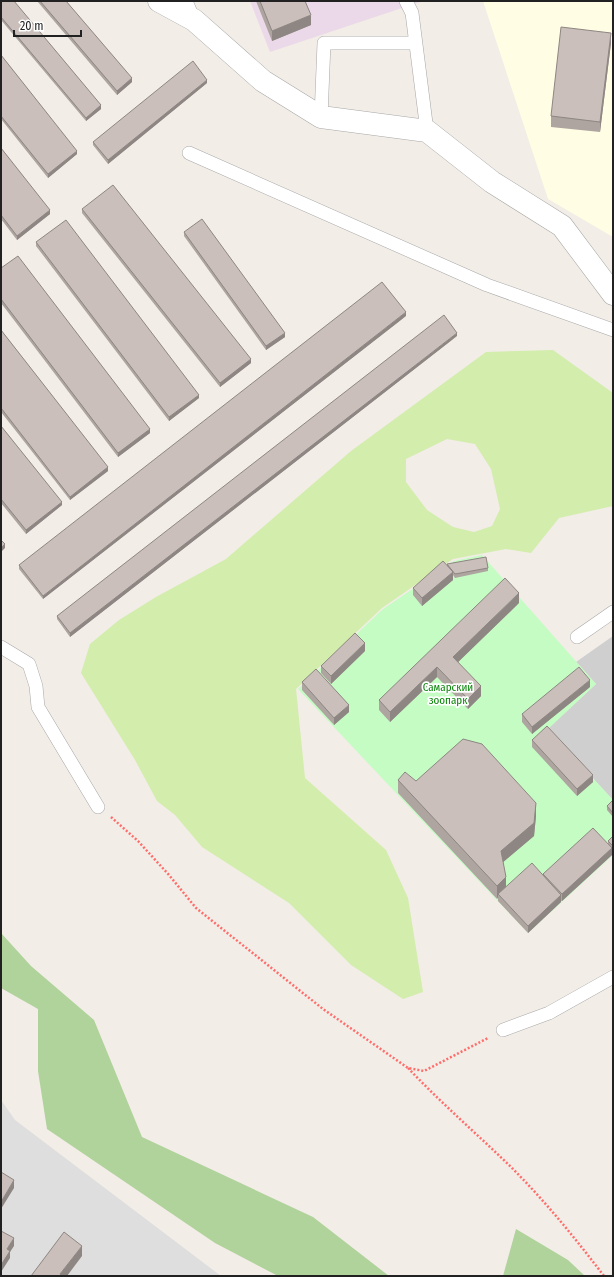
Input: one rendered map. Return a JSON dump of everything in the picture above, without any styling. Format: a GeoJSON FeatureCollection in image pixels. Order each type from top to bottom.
{"type":"FeatureCollection","features":[{"type":"Feature","properties":{"kind":"street"},"geometry":{"type":"LineString","coordinates":[[159,1],[190,11],[263,81],[321,116],[427,132],[492,182],[562,226],[613,294]]}},
{"type":"Feature","properties":{"kind":"lane"},"geometry":{"type":"LineString","coordinates":[[406,1],[412,13],[427,132]]}},
{"type":"Feature","properties":{"kind":"lane"},"geometry":{"type":"LineString","coordinates":[[321,116],[324,43],[415,43]]}},
{"type":"Feature","properties":{"kind":"lane"},"geometry":{"type":"LineString","coordinates":[[189,153],[487,285],[613,330]]}},
{"type":"Feature","properties":{"kind":"lane"},"geometry":{"type":"LineString","coordinates":[[577,637],[613,612]]}},
{"type":"Feature","properties":{"kind":"lane"},"geometry":{"type":"LineString","coordinates":[[1,647],[29,664],[36,686],[38,707],[98,806]]}},
{"type":"Feature","properties":{"kind":"lane"},"geometry":{"type":"LineString","coordinates":[[503,1030],[550,1013],[613,977]]}},
{"type":"Feature","properties":{"kind":"path"},"geometry":{"type":"LineString","coordinates":[[98,806],[138,841],[196,908],[323,1010],[408,1068],[429,1091],[517,1173],[556,1215],[604,1276]]}},
{"type":"Feature","properties":{"kind":"path"},"geometry":{"type":"LineString","coordinates":[[408,1068],[424,1071],[503,1030]]}},
{"type":"Feature","properties":{"kind":"shaded area"},"geometry":{"type":"Polygon","coordinates":[[[250,1],[423,1],[270,52],[250,1]]]}},
{"type":"Feature","properties":{"kind":"shaded area"},"geometry":{"type":"Polygon","coordinates":[[[483,1],[613,1],[613,237],[548,199],[483,1]]]}},
{"type":"Feature","properties":{"kind":"shaded area"},"geometry":{"type":"Polygon","coordinates":[[[613,636],[613,800],[547,729],[596,684],[576,662],[613,636]]]}},
{"type":"Feature","properties":{"kind":"shaded area"},"geometry":{"type":"Polygon","coordinates":[[[1,1100],[15,1120],[221,1276],[1,1276],[1,1100]]]}},
{"type":"Feature","properties":{"kind":"green space"},"geometry":{"type":"Polygon","coordinates":[[[553,350],[613,393],[613,506],[559,518],[531,553],[506,549],[453,559],[382,608],[296,689],[305,778],[386,850],[408,898],[423,992],[403,999],[351,965],[289,903],[202,847],[175,815],[157,801],[135,760],[81,673],[90,644],[119,620],[156,597],[226,559],[351,451],[486,352],[553,350]],[[447,439],[406,459],[406,482],[427,510],[453,527],[474,532],[492,526],[500,509],[491,469],[475,444],[447,439]]]}},
{"type":"Feature","properties":{"kind":"green space","name":"Самарский зоопарк"},"geometry":{"type":"Polygon","coordinates":[[[482,555],[596,684],[548,729],[613,800],[613,855],[528,933],[298,689],[383,609],[454,561],[482,555]]]}},
{"type":"Feature","properties":{"kind":"green space"},"geometry":{"type":"Polygon","coordinates":[[[1,933],[31,966],[94,1020],[142,1137],[313,1217],[389,1276],[278,1276],[215,1243],[47,1129],[38,1071],[38,1009],[1,988],[1,933]]]}},
{"type":"Feature","properties":{"kind":"green space"},"geometry":{"type":"Polygon","coordinates":[[[516,1229],[568,1260],[585,1276],[503,1276],[516,1229]]]}},
{"type":"Feature","properties":{"kind":"building"},"geometry":{"type":"Polygon","coordinates":[[[1,1],[14,1],[101,105],[86,118],[1,17],[1,1]]]}},
{"type":"Feature","properties":{"kind":"building"},"geometry":{"type":"Polygon","coordinates":[[[40,1],[66,1],[132,78],[117,91],[40,1]]]}},
{"type":"Feature","properties":{"kind":"building"},"geometry":{"type":"Polygon","coordinates":[[[260,1],[305,1],[311,15],[272,31],[260,1]]]}},
{"type":"Feature","properties":{"kind":"building"},"geometry":{"type":"Polygon","coordinates":[[[561,27],[611,33],[600,122],[551,116],[561,27]]]}},
{"type":"Feature","properties":{"kind":"building"},"geometry":{"type":"Polygon","coordinates":[[[1,55],[77,151],[48,174],[1,116],[1,55]]]}},
{"type":"Feature","properties":{"kind":"building"},"geometry":{"type":"Polygon","coordinates":[[[193,61],[207,80],[108,160],[93,142],[193,61]]]}},
{"type":"Feature","properties":{"kind":"building"},"geometry":{"type":"Polygon","coordinates":[[[1,148],[50,210],[17,236],[1,215],[1,148]]]}},
{"type":"Feature","properties":{"kind":"building"},"geometry":{"type":"Polygon","coordinates":[[[113,185],[251,359],[220,383],[82,209],[113,185]]]}},
{"type":"Feature","properties":{"kind":"building"},"geometry":{"type":"Polygon","coordinates":[[[202,219],[285,333],[266,346],[184,232],[202,219]]]}},
{"type":"Feature","properties":{"kind":"building"},"geometry":{"type":"Polygon","coordinates":[[[66,220],[199,395],[169,417],[36,242],[66,220]]]}},
{"type":"Feature","properties":{"kind":"building"},"geometry":{"type":"Polygon","coordinates":[[[18,256],[150,429],[118,453],[1,299],[1,268],[18,256]]]}},
{"type":"Feature","properties":{"kind":"building"},"geometry":{"type":"Polygon","coordinates":[[[382,282],[406,312],[43,596],[19,565],[382,282]]]}},
{"type":"Feature","properties":{"kind":"building"},"geometry":{"type":"Polygon","coordinates":[[[444,315],[457,333],[70,633],[57,616],[444,315]]]}},
{"type":"Feature","properties":{"kind":"building"},"geometry":{"type":"Polygon","coordinates":[[[1,330],[108,467],[70,497],[1,408],[1,330]]]}},
{"type":"Feature","properties":{"kind":"building"},"geometry":{"type":"Polygon","coordinates":[[[1,426],[62,502],[26,530],[1,499],[1,426]]]}},
{"type":"Feature","properties":{"kind":"building"},"geometry":{"type":"Polygon","coordinates":[[[1,540],[5,544],[1,548],[1,540]]]}},
{"type":"Feature","properties":{"kind":"building"},"geometry":{"type":"Polygon","coordinates":[[[486,557],[488,568],[455,574],[447,564],[486,557]]]}},
{"type":"Feature","properties":{"kind":"building"},"geometry":{"type":"Polygon","coordinates":[[[443,561],[453,572],[422,598],[413,588],[443,561]]]}},
{"type":"Feature","properties":{"kind":"building"},"geometry":{"type":"Polygon","coordinates":[[[505,578],[519,593],[453,657],[481,686],[468,699],[437,667],[390,712],[379,700],[505,578]]]}},
{"type":"Feature","properties":{"kind":"building"},"geometry":{"type":"Polygon","coordinates":[[[355,633],[365,643],[331,676],[321,666],[355,633]]]}},
{"type":"Feature","properties":{"kind":"building"},"geometry":{"type":"Polygon","coordinates":[[[579,667],[590,680],[532,727],[522,714],[579,667]]]}},
{"type":"Feature","properties":{"kind":"building"},"geometry":{"type":"Polygon","coordinates":[[[316,669],[349,705],[334,718],[302,682],[316,669]]]}},
{"type":"Feature","properties":{"kind":"building"},"geometry":{"type":"Polygon","coordinates":[[[547,726],[593,775],[577,789],[532,740],[547,726]]]}},
{"type":"Feature","properties":{"kind":"building"},"geometry":{"type":"Polygon","coordinates":[[[463,739],[482,744],[536,803],[534,823],[501,851],[506,877],[497,886],[398,780],[405,772],[416,781],[463,739]]]}},
{"type":"Feature","properties":{"kind":"building"},"geometry":{"type":"Polygon","coordinates":[[[613,800],[613,813],[607,806],[613,800]]]}},
{"type":"Feature","properties":{"kind":"building"},"geometry":{"type":"Polygon","coordinates":[[[593,828],[612,848],[562,894],[543,874],[593,828]]]}},
{"type":"Feature","properties":{"kind":"building"},"geometry":{"type":"Polygon","coordinates":[[[613,836],[613,846],[608,841],[613,836]]]}},
{"type":"Feature","properties":{"kind":"building"},"geometry":{"type":"Polygon","coordinates":[[[532,863],[561,895],[528,926],[498,894],[532,863]]]}},
{"type":"Feature","properties":{"kind":"building"},"geometry":{"type":"Polygon","coordinates":[[[1,1172],[14,1180],[1,1202],[1,1172]]]}},
{"type":"Feature","properties":{"kind":"building"},"geometry":{"type":"Polygon","coordinates":[[[1,1231],[14,1238],[7,1249],[10,1251],[1,1265],[1,1231]]]}},
{"type":"Feature","properties":{"kind":"building"},"geometry":{"type":"Polygon","coordinates":[[[64,1232],[82,1246],[60,1274],[62,1276],[31,1276],[64,1232]]]}}]}
